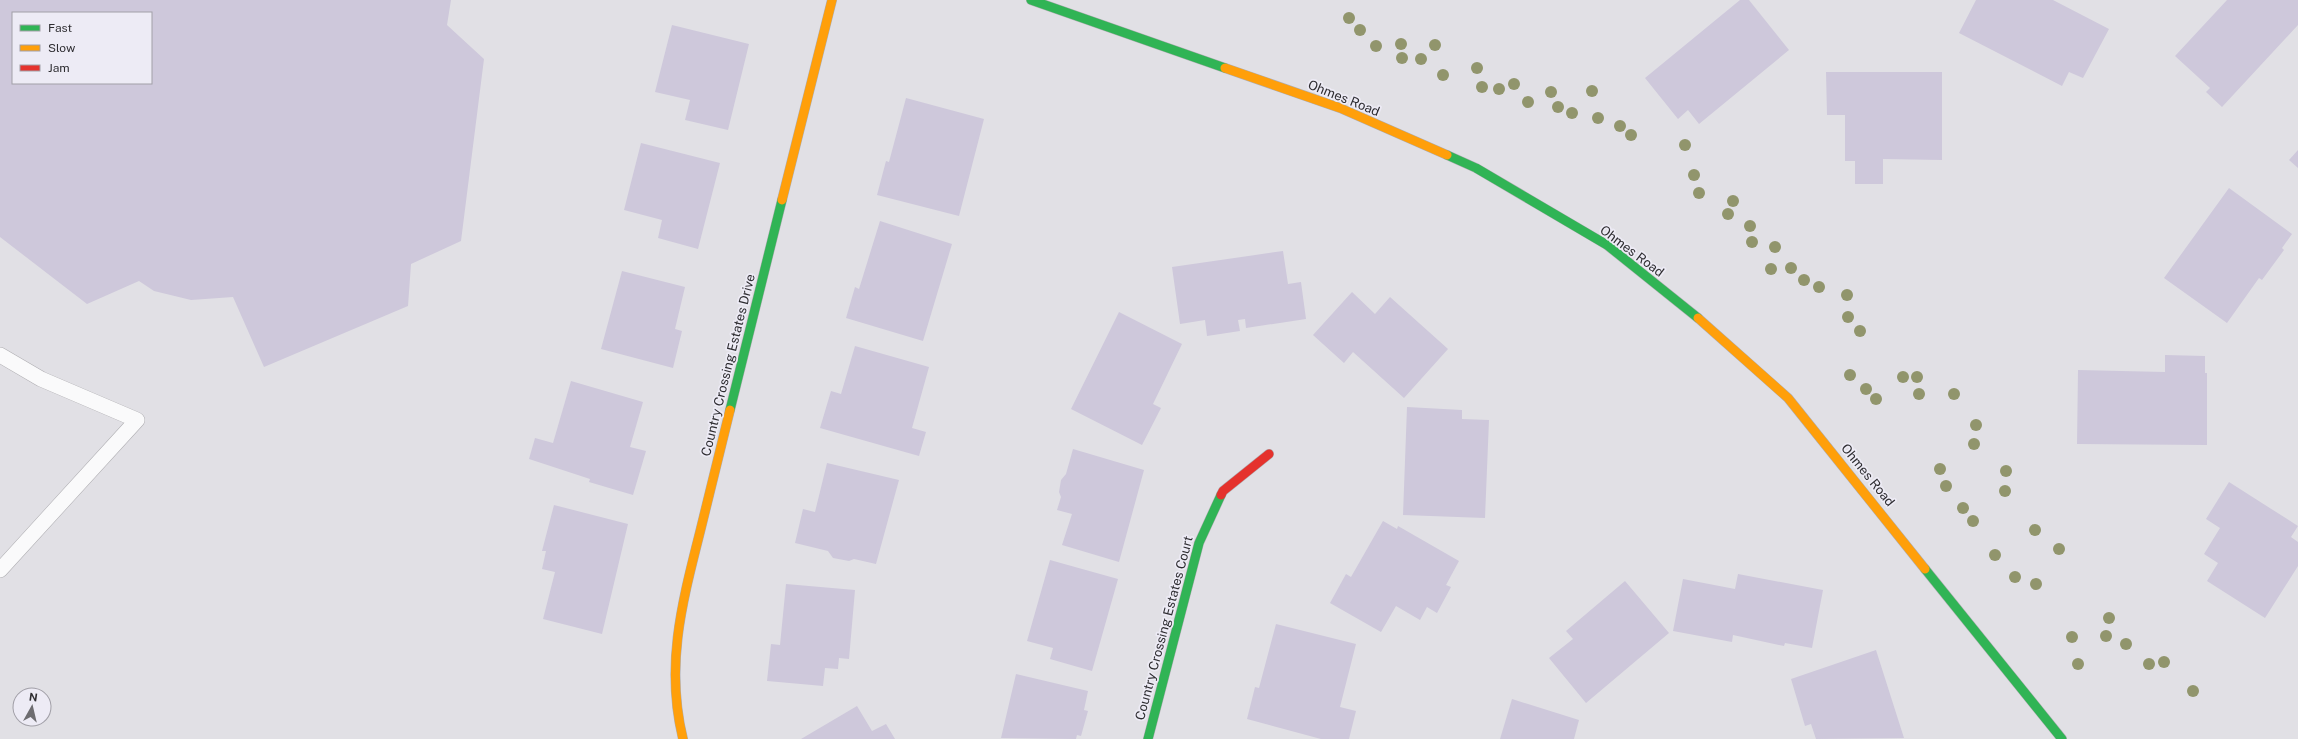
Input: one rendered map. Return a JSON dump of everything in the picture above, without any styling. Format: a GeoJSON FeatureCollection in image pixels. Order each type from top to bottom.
{"type":"FeatureCollection","features":[{"type":"Feature","properties":{"kind":"main road","name":"Country Crossing Estates Drive"},"geometry":{"type":"LineString","coordinates":[[683,739],[676,710],[676,640],[687,582],[832,0]]}},
{"type":"Feature","properties":{"kind":"main road","name":"Ohmes Road"},"geometry":{"type":"LineString","coordinates":[[1030,0],[1340,108],[1476,168],[1607,245],[1705,324],[1788,398],[2062,739]]}},
{"type":"Feature","properties":{"kind":"main road","name":"Country Crossing Estates Court"},"geometry":{"type":"LineString","coordinates":[[1148,739],[1199,543],[1223,491],[1269,454]]}},
{"type":"Feature","properties":{"kind":"lane"},"geometry":{"type":"LineString","coordinates":[[0,355],[41,379],[138,420],[0,570]]}},
{"type":"Feature","properties":{"kind":"building"},"geometry":{"type":"Polygon","coordinates":[[[0,0],[451,0],[447,25],[484,59],[461,241],[411,264],[408,306],[264,367],[233,297],[191,300],[154,291],[139,281],[87,304],[0,237],[0,0]]]}},
{"type":"Feature","properties":{"kind":"building"},"geometry":{"type":"Polygon","coordinates":[[[1740,0],[1749,0],[1789,50],[1699,124],[1688,110],[1678,119],[1645,78],[1740,0]]]}},
{"type":"Feature","properties":{"kind":"building"},"geometry":{"type":"Polygon","coordinates":[[[1976,0],[2053,0],[2109,29],[2083,78],[2069,72],[2062,86],[1959,33],[1976,0]]]}},
{"type":"Feature","properties":{"kind":"building"},"geometry":{"type":"Polygon","coordinates":[[[2227,0],[2298,0],[2298,25],[2222,107],[2206,92],[2210,88],[2175,56],[2227,0]]]}},
{"type":"Feature","properties":{"kind":"building"},"geometry":{"type":"Polygon","coordinates":[[[672,25],[749,44],[728,130],[685,120],[690,100],[655,92],[672,25]]]}},
{"type":"Feature","properties":{"kind":"building"},"geometry":{"type":"Polygon","coordinates":[[[1826,72],[1942,72],[1942,160],[1883,159],[1883,184],[1855,184],[1855,161],[1845,161],[1845,115],[1827,115],[1826,72]]]}},
{"type":"Feature","properties":{"kind":"building"},"geometry":{"type":"Polygon","coordinates":[[[906,98],[984,119],[959,216],[877,195],[886,161],[889,162],[906,98]]]}},
{"type":"Feature","properties":{"kind":"building"},"geometry":{"type":"Polygon","coordinates":[[[641,143],[720,163],[698,249],[658,238],[662,220],[624,210],[641,143]]]}},
{"type":"Feature","properties":{"kind":"building"},"geometry":{"type":"Polygon","coordinates":[[[2298,150],[2298,168],[2289,160],[2298,150]]]}},
{"type":"Feature","properties":{"kind":"building"},"geometry":{"type":"Polygon","coordinates":[[[2229,188],[2292,234],[2282,248],[2284,250],[2262,280],[2259,278],[2227,323],[2164,278],[2229,188]]]}},
{"type":"Feature","properties":{"kind":"building"},"geometry":{"type":"Polygon","coordinates":[[[880,221],[952,244],[923,341],[846,318],[855,287],[859,289],[880,221]]]}},
{"type":"Feature","properties":{"kind":"building"},"geometry":{"type":"Polygon","coordinates":[[[1283,251],[1288,284],[1301,282],[1306,319],[1246,328],[1245,319],[1238,320],[1240,331],[1207,336],[1205,320],[1180,324],[1172,267],[1283,251]]]}},
{"type":"Feature","properties":{"kind":"building"},"geometry":{"type":"Polygon","coordinates":[[[622,271],[685,287],[675,329],[682,331],[673,368],[601,349],[622,271]]]}},
{"type":"Feature","properties":{"kind":"building"},"geometry":{"type":"Polygon","coordinates":[[[1352,292],[1375,314],[1390,297],[1448,349],[1404,398],[1353,352],[1344,363],[1313,335],[1352,292]]]}},
{"type":"Feature","properties":{"kind":"building"},"geometry":{"type":"Polygon","coordinates":[[[1119,312],[1182,344],[1153,404],[1161,408],[1142,445],[1071,409],[1119,312]]]}},
{"type":"Feature","properties":{"kind":"building"},"geometry":{"type":"Polygon","coordinates":[[[855,346],[929,367],[912,428],[926,432],[919,456],[820,428],[831,391],[841,394],[855,346]]]}},
{"type":"Feature","properties":{"kind":"building"},"geometry":{"type":"Polygon","coordinates":[[[2165,355],[2205,356],[2205,373],[2207,373],[2207,445],[2077,444],[2078,370],[2165,372],[2165,355]]]}},
{"type":"Feature","properties":{"kind":"building"},"geometry":{"type":"Polygon","coordinates":[[[571,381],[643,402],[630,447],[646,451],[633,495],[589,482],[590,479],[529,459],[535,438],[553,443],[571,381]]]}},
{"type":"Feature","properties":{"kind":"building"},"geometry":{"type":"Polygon","coordinates":[[[1407,407],[1462,410],[1462,419],[1489,420],[1485,518],[1403,515],[1407,407]]]}},
{"type":"Feature","properties":{"kind":"building"},"geometry":{"type":"Polygon","coordinates":[[[1073,449],[1144,470],[1119,562],[1062,545],[1072,514],[1057,510],[1061,497],[1059,492],[1061,480],[1066,474],[1073,449]]]}},
{"type":"Feature","properties":{"kind":"building"},"geometry":{"type":"Polygon","coordinates":[[[827,463],[899,480],[876,564],[854,559],[849,561],[833,558],[828,551],[795,543],[803,509],[815,512],[827,463]]]}},
{"type":"Feature","properties":{"kind":"building"},"geometry":{"type":"Polygon","coordinates":[[[2229,482],[2298,526],[2291,537],[2298,542],[2298,566],[2265,618],[2207,581],[2218,563],[2204,554],[2220,528],[2206,519],[2229,482]]]}},
{"type":"Feature","properties":{"kind":"building"},"geometry":{"type":"Polygon","coordinates":[[[554,505],[628,524],[602,634],[543,619],[555,572],[542,569],[546,551],[542,551],[554,505]]]}},
{"type":"Feature","properties":{"kind":"building"},"geometry":{"type":"Polygon","coordinates":[[[1383,521],[1397,529],[1398,526],[1459,561],[1446,585],[1451,587],[1437,613],[1427,607],[1420,620],[1396,606],[1381,632],[1330,603],[1346,574],[1351,577],[1383,521]]]}},
{"type":"Feature","properties":{"kind":"building"},"geometry":{"type":"Polygon","coordinates":[[[1050,560],[1118,579],[1092,671],[1050,659],[1053,648],[1027,641],[1050,560]]]}},
{"type":"Feature","properties":{"kind":"building"},"geometry":{"type":"Polygon","coordinates":[[[1738,574],[1823,590],[1812,648],[1785,643],[1784,646],[1733,635],[1732,642],[1673,631],[1683,579],[1735,589],[1738,574]]]}},
{"type":"Feature","properties":{"kind":"building"},"geometry":{"type":"Polygon","coordinates":[[[1625,581],[1669,633],[1586,703],[1549,658],[1573,639],[1566,631],[1625,581]]]}},
{"type":"Feature","properties":{"kind":"building"},"geometry":{"type":"Polygon","coordinates":[[[786,584],[855,590],[849,659],[839,658],[838,669],[825,668],[823,686],[767,681],[771,644],[780,645],[786,584]]]}},
{"type":"Feature","properties":{"kind":"building"},"geometry":{"type":"Polygon","coordinates":[[[1276,624],[1356,644],[1340,707],[1356,711],[1349,739],[1321,739],[1247,719],[1255,687],[1259,688],[1276,624]]]}},
{"type":"Feature","properties":{"kind":"building"},"geometry":{"type":"Polygon","coordinates":[[[1876,650],[1904,738],[1816,739],[1811,724],[1805,726],[1791,679],[1876,650]]]}},
{"type":"Feature","properties":{"kind":"building"},"geometry":{"type":"Polygon","coordinates":[[[1016,674],[1088,691],[1084,710],[1088,711],[1081,736],[1077,735],[1076,739],[1001,738],[1016,674]]]}},
{"type":"Feature","properties":{"kind":"building"},"geometry":{"type":"Polygon","coordinates":[[[1512,699],[1579,720],[1574,739],[1500,739],[1512,699]]]}},
{"type":"Feature","properties":{"kind":"building"},"geometry":{"type":"Polygon","coordinates":[[[857,706],[872,731],[886,724],[895,739],[801,739],[857,706]]]}},
{"type":"Feature","properties":{"kind":"traffic: fast"},"geometry":{"type":"LineString","coordinates":[[1031,0],[1225,68]]}},
{"type":"Feature","properties":{"kind":"traffic: fast"},"geometry":{"type":"LineString","coordinates":[[1447,155],[1476,168],[1607,245],[1698,318]]}},
{"type":"Feature","properties":{"kind":"traffic: fast"},"geometry":{"type":"LineString","coordinates":[[730,410],[782,200]]}},
{"type":"Feature","properties":{"kind":"traffic: fast"},"geometry":{"type":"LineString","coordinates":[[1148,739],[1199,543],[1221,495]]}},
{"type":"Feature","properties":{"kind":"traffic: fast"},"geometry":{"type":"LineString","coordinates":[[1925,569],[2062,739]]}},
{"type":"Feature","properties":{"kind":"traffic: slow"},"geometry":{"type":"LineString","coordinates":[[782,200],[832,0]]}},
{"type":"Feature","properties":{"kind":"traffic: slow"},"geometry":{"type":"LineString","coordinates":[[1225,68],[1340,108],[1447,155]]}},
{"type":"Feature","properties":{"kind":"traffic: slow"},"geometry":{"type":"LineString","coordinates":[[1698,318],[1788,398],[1925,569]]}},
{"type":"Feature","properties":{"kind":"traffic: slow"},"geometry":{"type":"LineString","coordinates":[[683,739],[678,712],[676,686],[678,635],[687,584],[730,410]]}},
{"type":"Feature","properties":{"kind":"traffic: jam"},"geometry":{"type":"LineString","coordinates":[[1221,495],[1223,491],[1269,454]]}}]}
